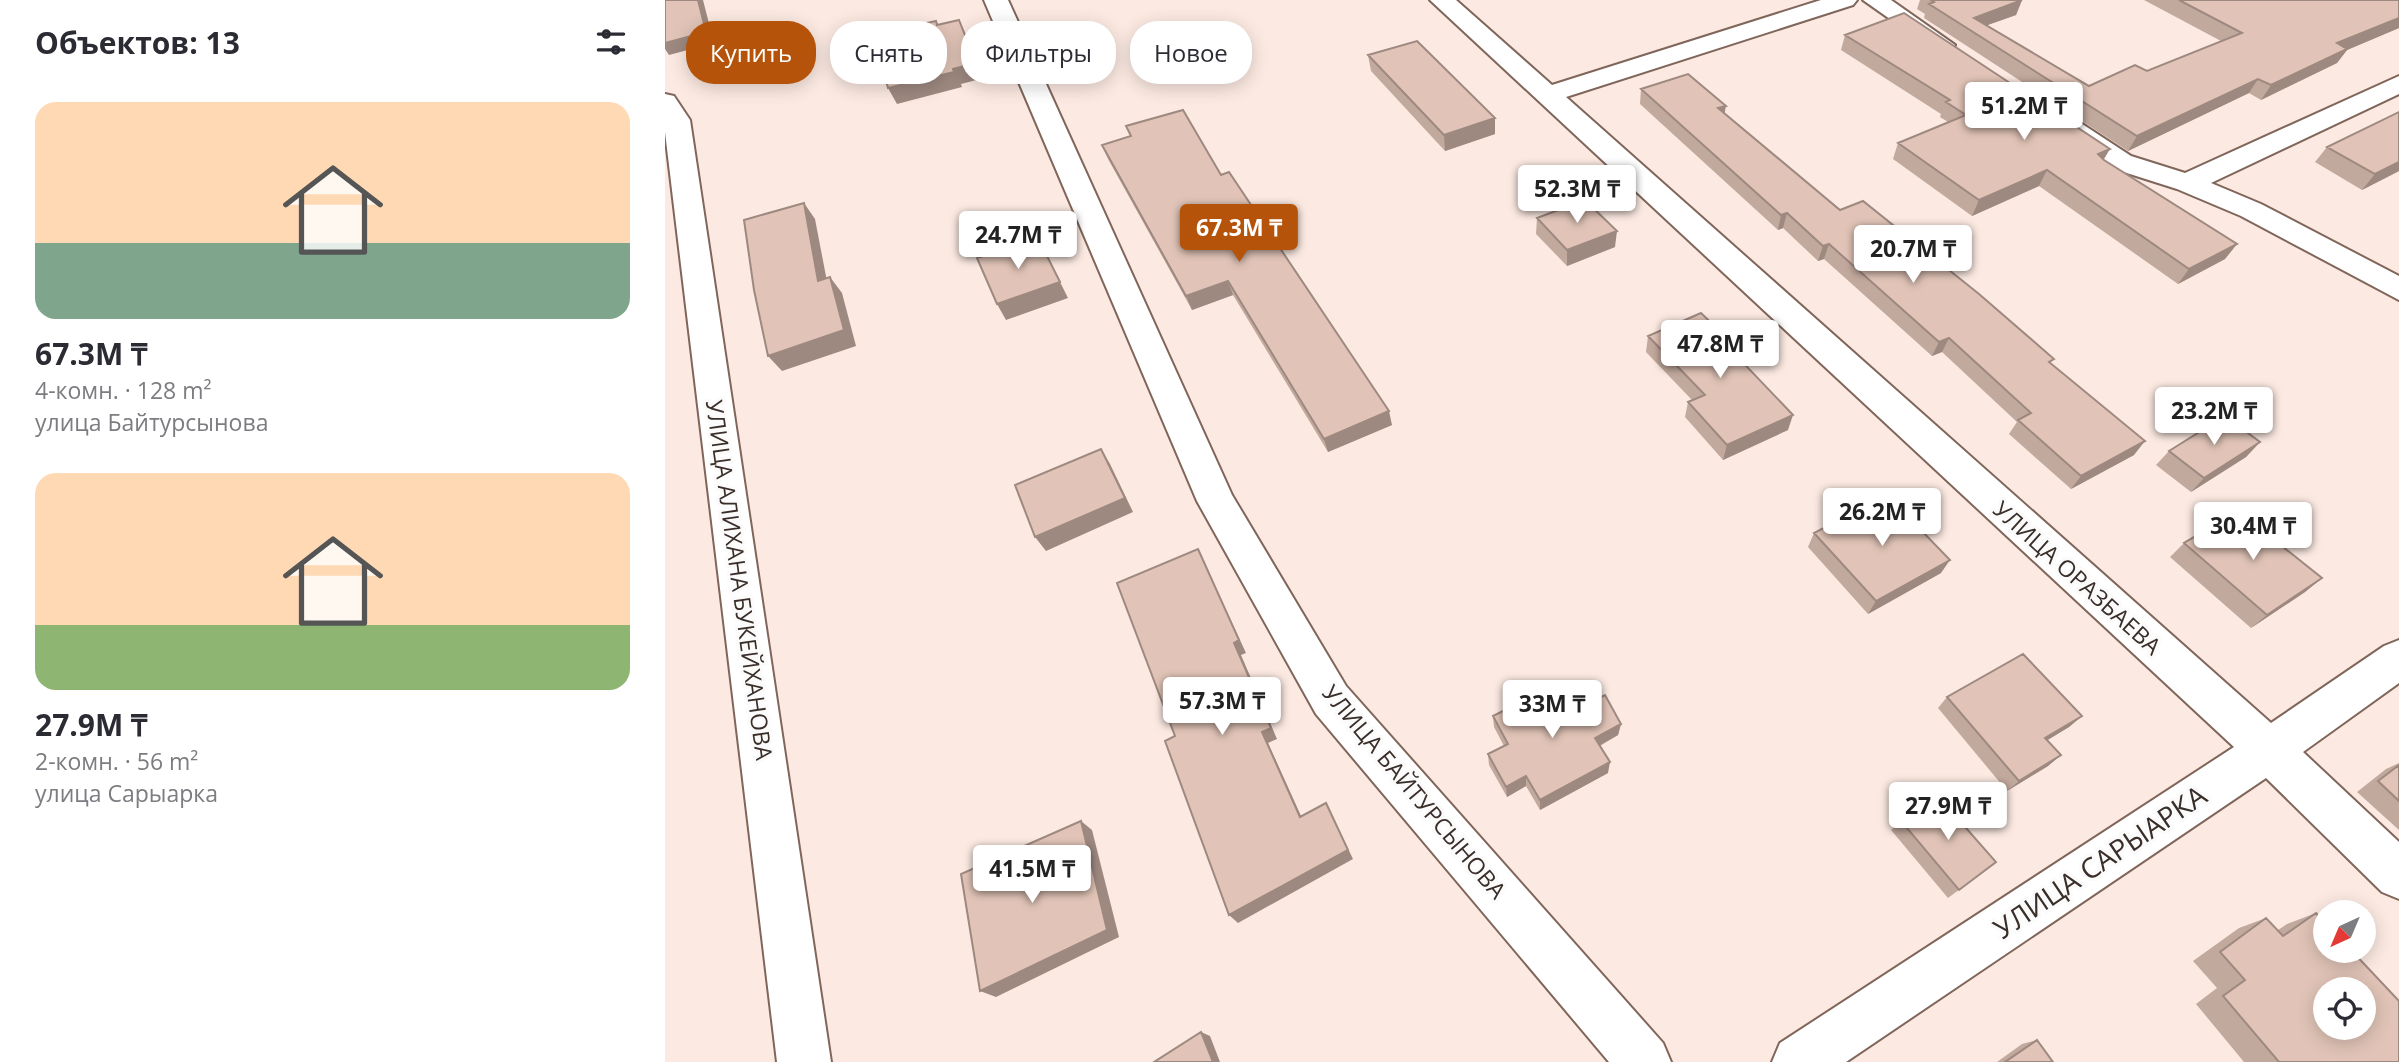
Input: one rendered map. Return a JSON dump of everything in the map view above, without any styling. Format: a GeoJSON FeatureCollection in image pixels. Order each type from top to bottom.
{"type":"FeatureCollection","features":[{"type":"Feature","properties":{"kind":"street","name":"УЛИЦА БАЙТУРСЫНОВА"},"geometry":{"type":"LineString","coordinates":[[996,0],[1216,501],[1331,700],[1644,1062]]}},
{"type":"Feature","properties":{"kind":"street","name":"УЛИЦА ОРАЗБАЕВА"},"geometry":{"type":"LineString","coordinates":[[1442,0],[2269,750],[2399,875]]}},
{"type":"Feature","properties":{"kind":"street"},"geometry":{"type":"LineString","coordinates":[[1546,95],[1845,0]]}},
{"type":"Feature","properties":{"kind":"street"},"geometry":{"type":"LineString","coordinates":[[1875,0],[1964,59]]}},
{"type":"Feature","properties":{"kind":"street"},"geometry":{"type":"LineString","coordinates":[[2187,183],[2399,84]]}},
{"type":"Feature","properties":{"kind":"street","name":"УЛИЦА АЛИХАНА БУКЕЙХАНОВА"},"geometry":{"type":"LineString","coordinates":[[665,102],[677,120],[804,1062]]}},
{"type":"Feature","properties":{"kind":"street"},"geometry":{"type":"LineString","coordinates":[[2043,111],[2121,162],[2187,183],[2251,211],[2399,289]]}},
{"type":"Feature","properties":{"kind":"street","name":"УЛИЦА САРЫАРКА"},"geometry":{"type":"LineString","coordinates":[[1799,1062],[2269,750],[2399,659]]}},
{"type":"Feature","properties":{"kind":"building"},"geometry":{"type":"Polygon","coordinates":[[[665,0],[698,0],[703,21],[686,21],[686,37],[665,43],[665,0]]]}},
{"type":"Feature","properties":{"kind":"building"},"geometry":{"type":"Polygon","coordinates":[[[1931,0],[2022,0],[1974,18],[2089,86],[2135,65],[2147,71],[2242,33],[2179,0],[2399,0],[2399,18],[2337,43],[2347,49],[2271,85],[2258,79],[2137,136],[1929,4],[1934,2],[1931,0]]]}},
{"type":"Feature","properties":{"kind":"building"},"geometry":{"type":"Polygon","coordinates":[[[1904,13],[2110,149],[2098,154],[2104,160],[2237,244],[2189,269],[2047,170],[1979,200],[1898,143],[1966,115],[1946,102],[1950,100],[1845,35],[1904,13]]]}},
{"type":"Feature","properties":{"kind":"building"},"geometry":{"type":"Polygon","coordinates":[[[959,20],[961,25],[961,67],[947,74],[947,23],[959,20]]]}},
{"type":"Feature","properties":{"kind":"building"},"geometry":{"type":"Polygon","coordinates":[[[1417,41],[1495,118],[1444,135],[1368,55],[1417,41]]]}},
{"type":"Feature","properties":{"kind":"building"},"geometry":{"type":"Polygon","coordinates":[[[1688,74],[1726,106],[1718,108],[1840,210],[1863,201],[1979,294],[2054,359],[2049,362],[2145,441],[2081,476],[2018,420],[2031,413],[1949,338],[1939,342],[1829,244],[1823,246],[1787,213],[1781,215],[1641,89],[1688,74]]]}},
{"type":"Feature","properties":{"kind":"building"},"geometry":{"type":"Polygon","coordinates":[[[887,84],[904,84],[888,88],[887,84]]]}},
{"type":"Feature","properties":{"kind":"building"},"geometry":{"type":"Polygon","coordinates":[[[1183,110],[1221,175],[1229,172],[1389,411],[1324,439],[1228,281],[1186,296],[1102,145],[1131,136],[1126,126],[1183,110]]]}},
{"type":"Feature","properties":{"kind":"building"},"geometry":{"type":"Polygon","coordinates":[[[2399,112],[2399,162],[2375,174],[2327,147],[2399,112]]]}},
{"type":"Feature","properties":{"kind":"building"},"geometry":{"type":"Polygon","coordinates":[[[1585,200],[1617,231],[1567,250],[1537,218],[1585,200]]]}},
{"type":"Feature","properties":{"kind":"building"},"geometry":{"type":"Polygon","coordinates":[[[804,203],[818,281],[830,277],[844,330],[768,356],[754,290],[744,220],[804,203]]]}},
{"type":"Feature","properties":{"kind":"building"},"geometry":{"type":"Polygon","coordinates":[[[1038,238],[1060,282],[997,304],[977,258],[1038,238]]]}},
{"type":"Feature","properties":{"kind":"building"},"geometry":{"type":"Polygon","coordinates":[[[1701,313],[1735,346],[1729,348],[1793,415],[1727,445],[1688,402],[1705,395],[1648,336],[1701,313]]]}},
{"type":"Feature","properties":{"kind":"building"},"geometry":{"type":"Polygon","coordinates":[[[2225,416],[2260,442],[2204,478],[2169,451],[2225,416]]]}},
{"type":"Feature","properties":{"kind":"building"},"geometry":{"type":"Polygon","coordinates":[[[1101,449],[1125,498],[1035,537],[1015,485],[1101,449]]]}},
{"type":"Feature","properties":{"kind":"building"},"geometry":{"type":"Polygon","coordinates":[[[1887,495],[1950,560],[1876,601],[1814,533],[1887,495]]]}},
{"type":"Feature","properties":{"kind":"building"},"geometry":{"type":"Polygon","coordinates":[[[2238,511],[2322,578],[2267,615],[2184,543],[2238,511]]]}},
{"type":"Feature","properties":{"kind":"building"},"geometry":{"type":"Polygon","coordinates":[[[1198,549],[1239,640],[1234,643],[1271,728],[1262,732],[1300,817],[1326,803],[1348,850],[1229,915],[1165,741],[1175,736],[1117,583],[1198,549]]]}},
{"type":"Feature","properties":{"kind":"building"},"geometry":{"type":"Polygon","coordinates":[[[2023,654],[2082,716],[2045,738],[2061,755],[2019,781],[1947,697],[2023,654]]]}},
{"type":"Feature","properties":{"kind":"building"},"geometry":{"type":"Polygon","coordinates":[[[1560,682],[1577,709],[1605,695],[1621,724],[1595,738],[1610,762],[1540,800],[1526,776],[1506,787],[1488,754],[1508,744],[1493,716],[1560,682]]]}},
{"type":"Feature","properties":{"kind":"building"},"geometry":{"type":"Polygon","coordinates":[[[2399,765],[2399,801],[2378,781],[2399,765]]]}},
{"type":"Feature","properties":{"kind":"building"},"geometry":{"type":"Polygon","coordinates":[[[1937,795],[1996,862],[1959,890],[1901,821],[1937,795]]]}},
{"type":"Feature","properties":{"kind":"building"},"geometry":{"type":"Polygon","coordinates":[[[1081,821],[1107,930],[980,991],[961,874],[1081,821]]]}},
{"type":"Feature","properties":{"kind":"building"},"geometry":{"type":"Polygon","coordinates":[[[2313,915],[2313,963],[2363,963],[2399,1001],[2399,1062],[2279,1062],[2223,996],[2245,980],[2220,952],[2266,918],[2283,936],[2313,915]]]}},
{"type":"Feature","properties":{"kind":"building"},"geometry":{"type":"Polygon","coordinates":[[[1201,1032],[1213,1062],[1154,1062],[1201,1032]]]}},
{"type":"Feature","properties":{"kind":"building"},"geometry":{"type":"Polygon","coordinates":[[[2037,1040],[2053,1062],[2005,1062],[2037,1040]]]}}]}
